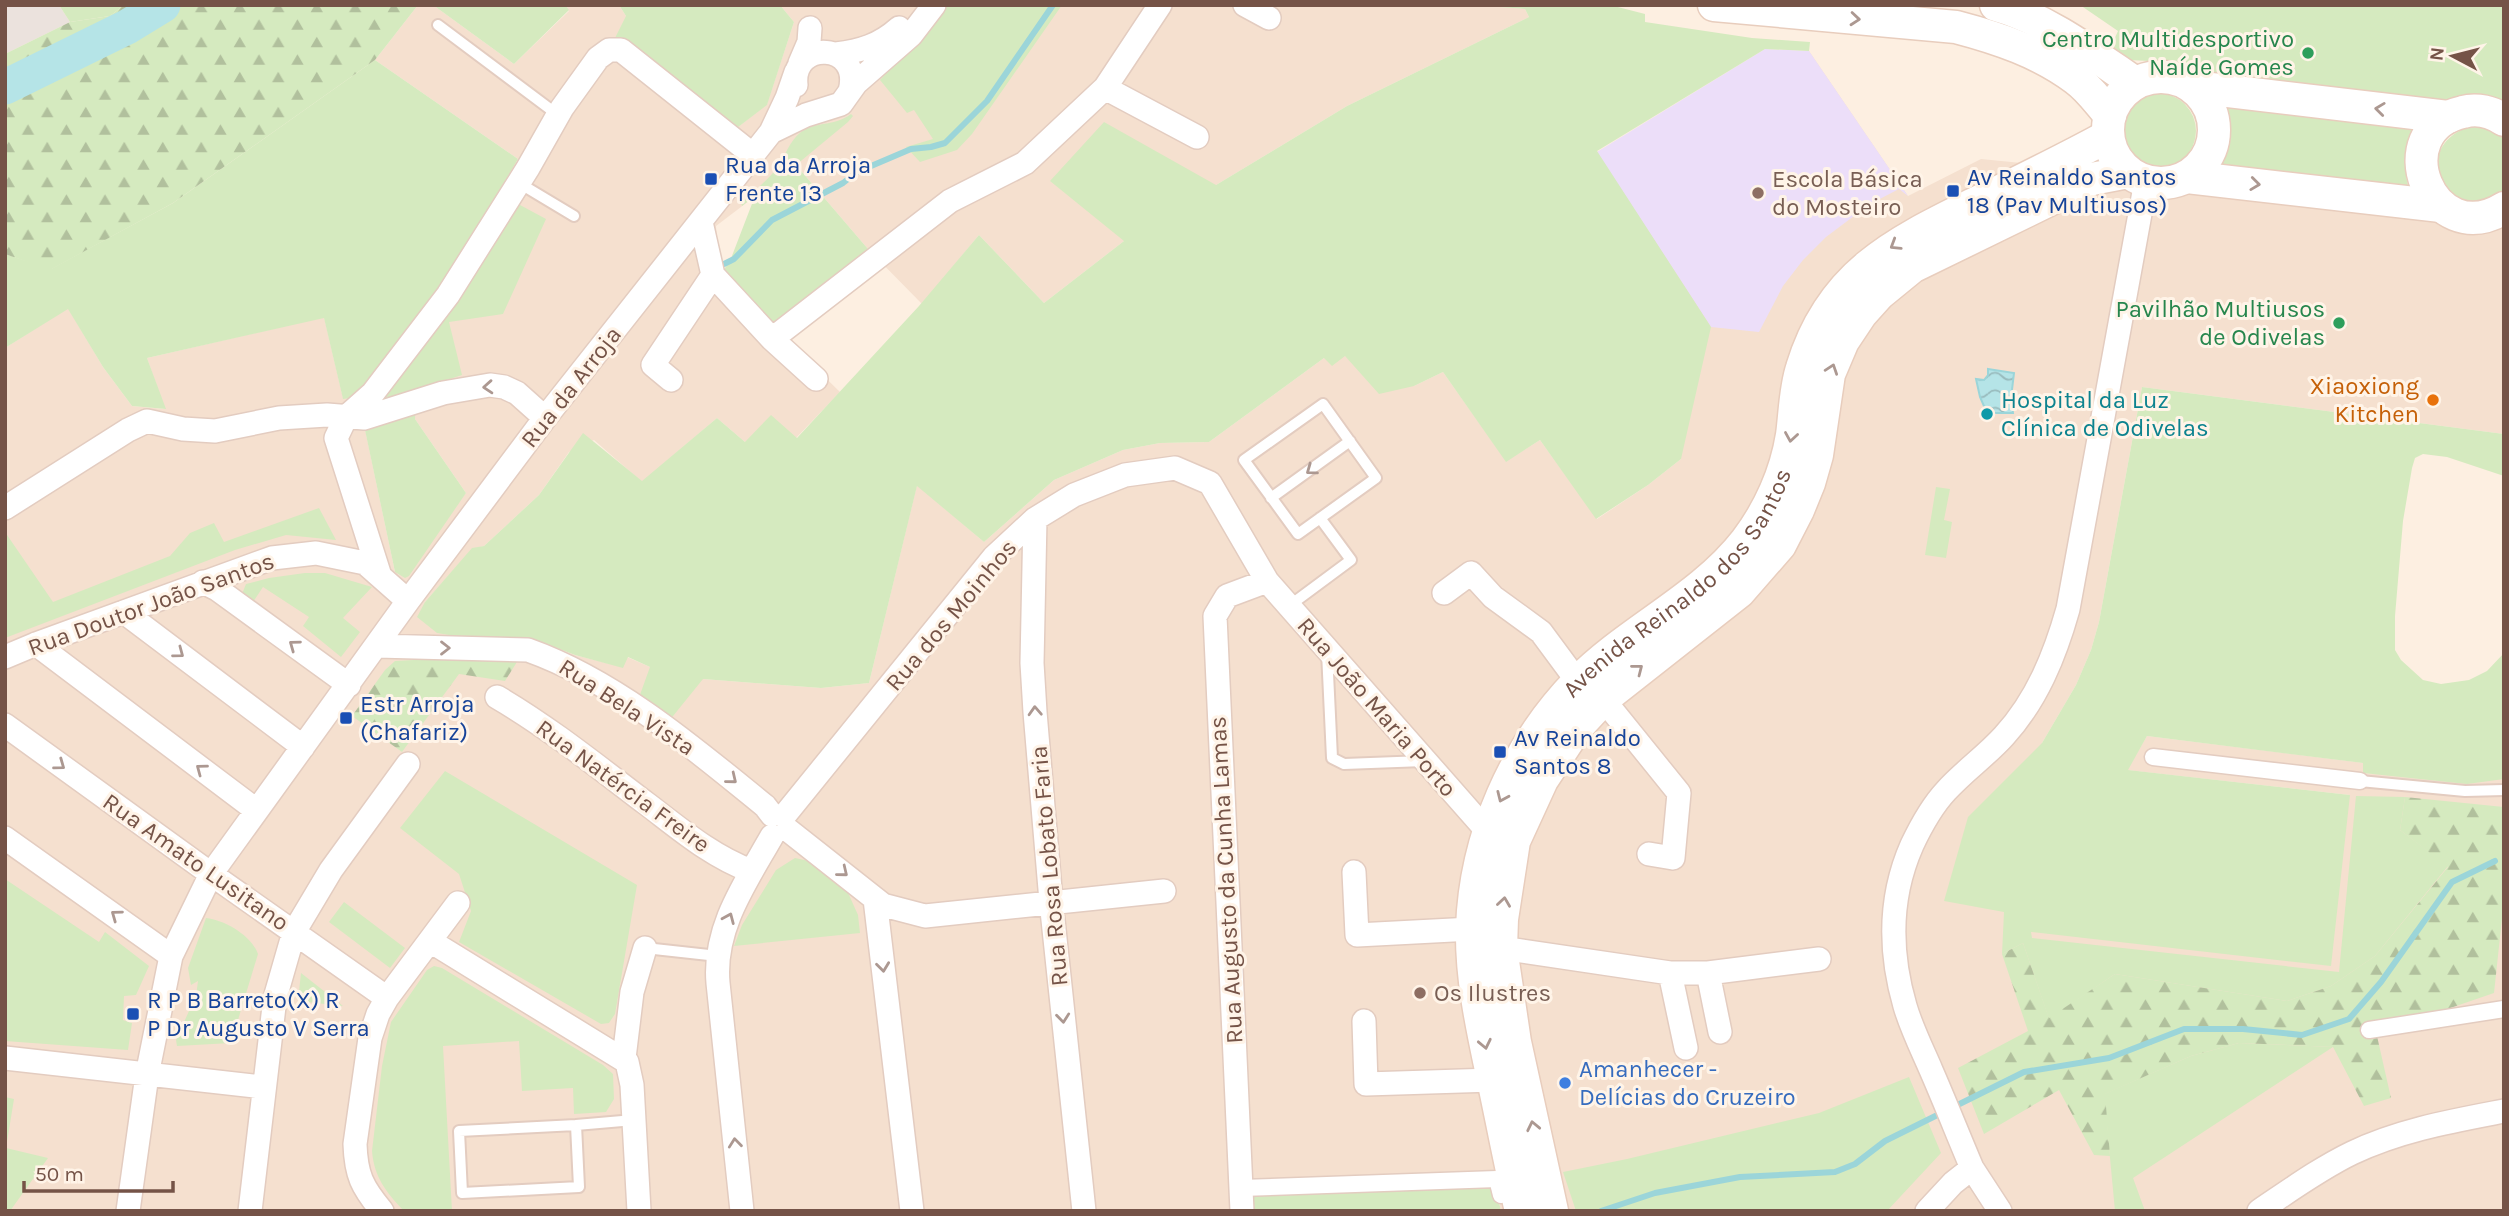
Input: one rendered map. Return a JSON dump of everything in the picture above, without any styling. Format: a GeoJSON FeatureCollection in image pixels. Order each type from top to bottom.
{"type":"FeatureCollection","features":[{"type":"Feature","properties":{"kind":"main road"},"geometry":{"type":"LineString","coordinates":[[1714,5],[1742,10],[1956,27],[1991,36],[2025,50],[2078,80],[2109,126]]}},
{"type":"Feature","properties":{"kind":"main road"},"geometry":{"type":"LineString","coordinates":[[1996,5],[2053,28],[2135,83]]}},
{"type":"Feature","properties":{"kind":"main road"},"geometry":{"type":"LineString","coordinates":[[2144,78],[2176,78],[2194,87],[2212,113],[2215,134],[2209,154],[2196,171],[2187,177],[2167,183],[2137,177],[2118,162],[2111,150],[2109,126],[2115,102],[2135,83],[2144,78]]}},
{"type":"Feature","properties":{"kind":"main road"},"geometry":{"type":"LineString","coordinates":[[2194,87],[2448,117],[2478,111],[2504,120]]}},
{"type":"Feature","properties":{"kind":"main road"},"geometry":{"type":"LineString","coordinates":[[2448,117],[2432,131],[2423,149],[2423,181],[2433,199],[2453,214],[2496,219]]}},
{"type":"Feature","properties":{"kind":"main road","name":"Avenida Reinaldo dos Santos"},"geometry":{"type":"LineString","coordinates":[[1531,1201],[1515,1042],[1501,948],[1505,898],[1514,841],[1542,780],[1577,727],[1603,659],[1706,582],[1755,528],[1782,473],[1790,448],[1801,370],[1810,345],[1825,314],[1851,280],[1881,253],[1912,234],[2073,156],[2109,126]]}},
{"type":"Feature","properties":{"kind":"main road","name":"Avenida Reinaldo dos Santos"},"geometry":{"type":"LineString","coordinates":[[1531,1201],[1493,1080],[1473,970],[1472,929],[1488,832],[1518,764],[1541,728],[1590,690],[1635,671],[1739,592],[1780,545],[1798,510],[1818,455],[1829,374],[1843,341],[1861,314],[1879,294],[1912,267],[2092,179],[2137,177]]}},
{"type":"Feature","properties":{"kind":"main road"},"geometry":{"type":"LineString","coordinates":[[2187,177],[2441,206]]}},
{"type":"Feature","properties":{"kind":"street"},"geometry":{"type":"LineString","coordinates":[[932,5],[911,35],[869,70],[841,104],[825,109],[809,105],[797,92],[798,68],[816,52],[831,53],[873,47],[888,38],[901,15],[932,5]]}},
{"type":"Feature","properties":{"kind":"street"},"geometry":{"type":"LineString","coordinates":[[772,339],[950,201],[1025,163],[1105,88],[1160,5]]}},
{"type":"Feature","properties":{"kind":"street"},"geometry":{"type":"LineString","coordinates":[[1245,5],[1269,18]]}},
{"type":"Feature","properties":{"kind":"street","name":"Rua da Arroja"},"geometry":{"type":"LineString","coordinates":[[128,1211],[147,1074],[171,956],[211,874],[408,601],[545,418],[771,132],[788,98],[809,41],[810,28],[831,53]]}},
{"type":"Feature","properties":{"kind":"street"},"geometry":{"type":"LineString","coordinates":[[379,573],[336,438],[346,417],[373,393],[448,295],[519,183],[558,115],[598,58],[609,50],[621,50],[753,155]]}},
{"type":"Feature","properties":{"kind":"street"},"geometry":{"type":"LineString","coordinates":[[831,53],[850,68],[850,91]]}},
{"type":"Feature","properties":{"kind":"street"},"geometry":{"type":"LineString","coordinates":[[1105,88],[1197,137]]}},
{"type":"Feature","properties":{"kind":"street","name":"Rua da Arroja"},"geometry":{"type":"LineString","coordinates":[[771,132],[825,109]]}},
{"type":"Feature","properties":{"kind":"street"},"geometry":{"type":"LineString","coordinates":[[2000,1211],[1972,1168],[1905,1007],[1893,952],[1893,917],[1898,885],[1918,832],[1944,792],[1986,754],[2022,713],[2041,683],[2058,643],[2075,574],[2137,177]]}},
{"type":"Feature","properties":{"kind":"street"},"geometry":{"type":"LineString","coordinates":[[701,222],[713,275],[772,339],[816,379]]}},
{"type":"Feature","properties":{"kind":"street"},"geometry":{"type":"LineString","coordinates":[[671,380],[653,365],[713,275]]}},
{"type":"Feature","properties":{"kind":"street"},"geometry":{"type":"LineString","coordinates":[[5,508],[128,430],[148,421],[183,429],[215,431],[279,418],[327,415],[364,418],[443,393],[490,385],[517,393],[545,418]]}},
{"type":"Feature","properties":{"kind":"street","name":"Rua dos Moinhos"},"geometry":{"type":"LineString","coordinates":[[742,1211],[717,976],[718,956],[727,920],[751,871],[779,825],[994,557],[1035,519],[1074,495],[1125,475],[1175,468],[1210,483],[1267,581]]}},
{"type":"Feature","properties":{"kind":"street","name":"Rua Rosa Lobato Faria"},"geometry":{"type":"LineString","coordinates":[[1035,519],[1032,663],[1051,901],[1084,1211]]}},
{"type":"Feature","properties":{"kind":"street","name":"Rua Doutor João Santos"},"geometry":{"type":"LineString","coordinates":[[5,657],[272,558],[316,553],[365,563],[408,601]]}},
{"type":"Feature","properties":{"kind":"street"},"geometry":{"type":"LineString","coordinates":[[1444,593],[1471,573],[1493,597],[1541,632],[1679,793],[1673,858],[1648,854]]}},
{"type":"Feature","properties":{"kind":"street","name":"Rua João Maria Porto"},"geometry":{"type":"LineString","coordinates":[[1267,581],[1488,832]]}},
{"type":"Feature","properties":{"kind":"street","name":"Rua Augusto da Cunha Lamas"},"geometry":{"type":"LineString","coordinates":[[1241,1199],[1214,616],[1227,596],[1267,581]]}},
{"type":"Feature","properties":{"kind":"street"},"geometry":{"type":"LineString","coordinates":[[203,582],[217,589],[349,685]]}},
{"type":"Feature","properties":{"kind":"street"},"geometry":{"type":"LineString","coordinates":[[124,612],[303,747]]}},
{"type":"Feature","properties":{"kind":"street"},"geometry":{"type":"LineString","coordinates":[[36,644],[256,810]]}},
{"type":"Feature","properties":{"kind":"street","name":"Rua Bela Vista"},"geometry":{"type":"LineString","coordinates":[[377,646],[528,650],[579,670],[677,736],[765,806],[779,825],[890,908],[925,916],[1164,891]]}},
{"type":"Feature","properties":{"kind":"street","name":"Rua Natércia Freire"},"geometry":{"type":"LineString","coordinates":[[497,697],[583,755],[698,843],[736,866],[751,871]]}},
{"type":"Feature","properties":{"kind":"street","name":"Rua Amato Lusitano"},"geometry":{"type":"LineString","coordinates":[[5,724],[387,998]]}},
{"type":"Feature","properties":{"kind":"street"},"geometry":{"type":"LineString","coordinates":[[2153,757],[2360,781]]}},
{"type":"Feature","properties":{"kind":"street"},"geometry":{"type":"LineString","coordinates":[[250,1211],[275,998],[294,932],[331,870],[408,764]]}},
{"type":"Feature","properties":{"kind":"street"},"geometry":{"type":"LineString","coordinates":[[5,838],[171,956]]}},
{"type":"Feature","properties":{"kind":"street"},"geometry":{"type":"LineString","coordinates":[[1354,872],[1357,935],[1472,929]]}},
{"type":"Feature","properties":{"kind":"street"},"geometry":{"type":"LineString","coordinates":[[876,899],[912,1211]]}},
{"type":"Feature","properties":{"kind":"street"},"geometry":{"type":"LineString","coordinates":[[382,1211],[366,1192],[358,1175],[355,1144],[370,1038],[387,998],[458,903]]}},
{"type":"Feature","properties":{"kind":"street"},"geometry":{"type":"LineString","coordinates":[[430,941],[624,1058],[630,1069],[639,1211]]}},
{"type":"Feature","properties":{"kind":"street"},"geometry":{"type":"LineString","coordinates":[[624,1058],[632,992],[645,948]]}},
{"type":"Feature","properties":{"kind":"street"},"geometry":{"type":"LineString","coordinates":[[1501,948],[1670,973],[1708,973],[1819,960]]}},
{"type":"Feature","properties":{"kind":"street"},"geometry":{"type":"LineString","coordinates":[[1670,973],[1686,1048]]}},
{"type":"Feature","properties":{"kind":"street"},"geometry":{"type":"LineString","coordinates":[[1708,973],[1720,1032]]}},
{"type":"Feature","properties":{"kind":"street"},"geometry":{"type":"LineString","coordinates":[[2368,1030],[2504,1009]]}},
{"type":"Feature","properties":{"kind":"street"},"geometry":{"type":"LineString","coordinates":[[1364,1021],[1366,1084],[1493,1080]]}},
{"type":"Feature","properties":{"kind":"street"},"geometry":{"type":"LineString","coordinates":[[5,1058],[263,1087]]}},
{"type":"Feature","properties":{"kind":"street"},"geometry":{"type":"LineString","coordinates":[[2259,1211],[2350,1154],[2391,1137],[2504,1111]]}},
{"type":"Feature","properties":{"kind":"street"},"geometry":{"type":"LineString","coordinates":[[1927,1211],[1952,1183],[1972,1168]]}},
{"type":"Feature","properties":{"kind":"street"},"geometry":{"type":"LineString","coordinates":[[1241,1199],[1497,1179],[1502,1195],[1531,1201]]}},
{"type":"Feature","properties":{"kind":"lane"},"geometry":{"type":"LineString","coordinates":[[438,25],[558,115]]}},
{"type":"Feature","properties":{"kind":"lane"},"geometry":{"type":"LineString","coordinates":[[519,183],[574,216]]}},
{"type":"Feature","properties":{"kind":"lane"},"geometry":{"type":"LineString","coordinates":[[1323,404],[1350,441],[1376,478],[1297,534],[1244,460],[1323,404]]}},
{"type":"Feature","properties":{"kind":"lane"},"geometry":{"type":"LineString","coordinates":[[1271,498],[1350,441]]}},
{"type":"Feature","properties":{"kind":"lane"},"geometry":{"type":"LineString","coordinates":[[1289,606],[1351,560],[1320,518]]}},
{"type":"Feature","properties":{"kind":"lane"},"geometry":{"type":"LineString","coordinates":[[1327,649],[1332,758],[1344,764],[1424,761]]}},
{"type":"Feature","properties":{"kind":"lane"},"geometry":{"type":"LineString","coordinates":[[2360,781],[2465,791],[2504,790]]}},
{"type":"Feature","properties":{"kind":"lane"},"geometry":{"type":"LineString","coordinates":[[645,948],[718,956]]}},
{"type":"Feature","properties":{"kind":"lane"},"geometry":{"type":"LineString","coordinates":[[576,1125],[579,1187],[462,1193],[459,1131],[634,1120]]}},
{"type":"Feature","properties":{"kind":"shaded area"},"geometry":{"type":"Polygon","coordinates":[[[5,5],[59,5],[70,22],[5,54],[5,5]]]}},
{"type":"Feature","properties":{"kind":"shaded area"},"geometry":{"type":"Polygon","coordinates":[[[418,5],[433,5],[514,64],[569,11],[565,5],[619,5],[626,16],[733,131],[767,104],[794,22],[780,5],[1475,5],[1525,9],[1529,17],[1347,106],[1124,241],[1044,303],[979,235],[922,304],[868,249],[796,165],[716,226],[720,275],[840,392],[796,438],[745,442],[717,418],[642,482],[594,440],[569,452],[539,495],[484,546],[472,549],[425,602],[451,636],[531,638],[575,655],[622,667],[627,657],[650,667],[703,679],[821,688],[869,683],[917,485],[984,542],[1054,480],[1123,450],[1160,443],[1209,442],[1324,358],[1345,356],[1414,386],[1443,372],[1506,461],[1540,440],[1597,519],[1681,459],[1597,152],[1809,51],[1908,196],[1981,159],[2504,212],[2504,434],[2142,387],[2099,622],[2076,685],[2042,743],[2031,932],[2350,795],[2127,770],[2147,736],[2364,763],[2363,773],[2504,779],[2504,1211],[1501,1211],[1494,1182],[1242,1211],[5,1211],[5,348],[68,308],[103,367],[132,406],[165,409],[147,358],[324,317],[343,398],[358,396],[395,572],[466,493],[415,419],[415,390],[449,322],[497,193],[518,159],[375,60],[418,5]]]}},
{"type":"Feature","properties":{"kind":"shaded area","name":"Escola Básica do Mosteiro"},"geometry":{"type":"Polygon","coordinates":[[[1765,49],[1809,51],[1908,196],[1899,189],[1870,204],[1826,237],[1803,260],[1783,286],[1759,332],[1711,327],[1597,152],[1765,49]]]}},
{"type":"Feature","properties":{"kind":"green space"},"geometry":{"type":"Polygon","coordinates":[[[59,5],[124,5],[110,16],[70,22],[59,5]]]}},
{"type":"Feature","properties":{"kind":"green space"},"geometry":{"type":"Polygon","coordinates":[[[124,5],[418,5],[375,60],[173,203],[50,270],[5,254],[5,54],[70,22],[110,16],[124,5]]]}},
{"type":"Feature","properties":{"kind":"green space"},"geometry":{"type":"Polygon","coordinates":[[[433,5],[565,5],[569,10],[514,64],[433,5]]]}},
{"type":"Feature","properties":{"kind":"green space"},"geometry":{"type":"Polygon","coordinates":[[[619,5],[780,5],[794,22],[767,105],[733,131],[615,38],[626,16],[619,5]]]}},
{"type":"Feature","properties":{"kind":"green space"},"geometry":{"type":"Polygon","coordinates":[[[948,5],[1062,5],[972,134],[957,150],[920,162],[906,147],[933,139],[914,110],[907,113],[880,80],[948,5]]]}},
{"type":"Feature","properties":{"kind":"green space"},"geometry":{"type":"Polygon","coordinates":[[[1475,5],[1610,5],[1645,14],[1645,22],[1752,38],[1810,42],[1809,51],[1765,49],[1597,151],[1711,327],[1681,459],[1648,485],[1596,519],[1540,440],[1506,462],[1443,372],[1414,386],[1379,394],[1345,356],[1332,366],[1324,358],[1209,442],[1160,443],[1123,450],[1054,480],[984,542],[917,486],[869,683],[821,688],[703,679],[669,721],[637,703],[650,667],[628,657],[623,668],[575,655],[531,638],[461,637],[437,633],[417,617],[425,602],[472,548],[484,546],[539,495],[583,433],[642,481],[717,418],[745,442],[771,415],[797,438],[919,306],[979,235],[1044,303],[1124,241],[1050,181],[1104,122],[1216,185],[1347,106],[1529,17],[1525,9],[1475,5]]]}},
{"type":"Feature","properties":{"kind":"green space","name":"Centro Multidesportivo Naíde Gomes"},"geometry":{"type":"Polygon","coordinates":[[[2080,5],[2504,5],[2504,103],[2462,96],[2439,104],[2213,79],[2170,62],[2128,60],[2109,51],[2118,31],[2080,5]]]}},
{"type":"Feature","properties":{"kind":"green space"},"geometry":{"type":"Polygon","coordinates":[[[375,60],[518,159],[498,193],[546,219],[503,314],[449,322],[462,375],[416,390],[415,419],[466,493],[405,578],[395,572],[358,397],[343,399],[324,318],[147,358],[166,409],[132,406],[103,367],[68,309],[5,348],[5,254],[51,269],[173,203],[375,60]]]}},
{"type":"Feature","properties":{"kind":"green space"},"geometry":{"type":"Polygon","coordinates":[[[2158,93],[2173,96],[2185,104],[2193,116],[2196,131],[2193,146],[2185,158],[2173,166],[2158,169],[2143,166],[2131,158],[2123,146],[2120,131],[2123,116],[2131,104],[2143,96],[2158,93]]]}},
{"type":"Feature","properties":{"kind":"green space"},"geometry":{"type":"Polygon","coordinates":[[[2221,103],[2417,126],[2406,158],[2410,192],[2213,170],[2226,138],[2226,121],[2221,103]]]}},
{"type":"Feature","properties":{"kind":"green space"},"geometry":{"type":"Polygon","coordinates":[[[851,114],[853,116],[848,122],[796,165],[868,249],[771,325],[720,275],[730,261],[755,196],[742,206],[741,202],[773,173],[801,132],[812,126],[838,121],[851,114]]]}},
{"type":"Feature","properties":{"kind":"green space"},"geometry":{"type":"Polygon","coordinates":[[[2468,127],[2487,129],[2504,139],[2504,191],[2485,201],[2467,202],[2453,195],[2442,183],[2438,169],[2439,153],[2449,138],[2468,127]]]}},
{"type":"Feature","properties":{"kind":"green space"},"geometry":{"type":"Polygon","coordinates":[[[2142,387],[2504,434],[2504,476],[2447,457],[2423,454],[2415,458],[2403,521],[2395,616],[2395,650],[2401,660],[2423,680],[2441,684],[2469,680],[2487,671],[2504,653],[2504,779],[2467,784],[2363,773],[2363,763],[2147,736],[2128,770],[2350,795],[2331,966],[2031,932],[2032,938],[2339,972],[2356,796],[2405,797],[2400,830],[2448,866],[2375,956],[2331,986],[2287,1001],[2115,974],[2049,1019],[2023,943],[2002,954],[2004,912],[1944,901],[1968,817],[2042,743],[2076,685],[2091,650],[2099,622],[2142,387]]]}},
{"type":"Feature","properties":{"kind":"green space"},"geometry":{"type":"Polygon","coordinates":[[[1936,487],[1950,489],[1944,520],[1952,522],[1946,558],[1925,555],[1936,487]]]}},
{"type":"Feature","properties":{"kind":"green space"},"geometry":{"type":"Polygon","coordinates":[[[319,508],[336,540],[286,535],[235,550],[5,638],[5,532],[53,602],[170,556],[190,533],[214,523],[224,542],[319,508]]]}},
{"type":"Feature","properties":{"kind":"green space"},"geometry":{"type":"Polygon","coordinates":[[[305,573],[325,573],[372,587],[343,618],[360,632],[341,657],[303,626],[309,617],[263,587],[253,602],[242,594],[246,584],[305,573]]]}},
{"type":"Feature","properties":{"kind":"green space"},"geometry":{"type":"Polygon","coordinates":[[[522,654],[505,681],[459,674],[402,752],[352,716],[385,670],[395,661],[522,654]]]}},
{"type":"Feature","properties":{"kind":"green space"},"geometry":{"type":"Polygon","coordinates":[[[445,771],[637,885],[615,1014],[609,1023],[601,1024],[459,942],[471,911],[459,874],[400,828],[445,771]]]}},
{"type":"Feature","properties":{"kind":"green space"},"geometry":{"type":"Polygon","coordinates":[[[2405,797],[2504,807],[2504,900],[2494,993],[2377,1036],[2391,1098],[2364,1106],[2333,1047],[2239,1043],[2191,1056],[2105,1094],[2110,1156],[2094,1155],[2059,1090],[1984,1134],[1958,1068],[2028,1031],[2002,954],[2023,943],[2049,1018],[2115,974],[2287,1001],[2331,986],[2375,956],[2448,867],[2400,830],[2405,797]]]}},
{"type":"Feature","properties":{"kind":"green space"},"geometry":{"type":"Polygon","coordinates":[[[795,858],[818,863],[845,886],[858,915],[860,933],[734,946],[742,925],[776,870],[795,858]]]}},
{"type":"Feature","properties":{"kind":"green space"},"geometry":{"type":"Polygon","coordinates":[[[5,879],[99,942],[105,932],[149,966],[136,995],[124,996],[123,1020],[132,1023],[128,1050],[5,1041],[5,879]]]}},
{"type":"Feature","properties":{"kind":"green space"},"geometry":{"type":"Polygon","coordinates":[[[344,902],[405,948],[390,968],[329,922],[344,902]]]}},
{"type":"Feature","properties":{"kind":"green space"},"geometry":{"type":"Polygon","coordinates":[[[206,918],[237,930],[250,941],[258,954],[231,1043],[177,1046],[176,1040],[189,1011],[194,1011],[198,981],[191,985],[188,968],[206,918]]]}},
{"type":"Feature","properties":{"kind":"green space"},"geometry":{"type":"Polygon","coordinates":[[[434,966],[442,968],[603,1065],[613,1074],[614,1099],[606,1112],[574,1114],[573,1088],[522,1091],[519,1041],[443,1046],[452,1211],[404,1211],[382,1184],[373,1160],[382,1066],[391,1022],[427,970],[434,966]]]}},
{"type":"Feature","properties":{"kind":"green space"},"geometry":{"type":"Polygon","coordinates":[[[301,973],[343,1006],[298,1001],[301,973]]]}},
{"type":"Feature","properties":{"kind":"green space"},"geometry":{"type":"Polygon","coordinates":[[[2239,1043],[2333,1047],[2133,1178],[2145,1211],[2115,1211],[2104,1094],[2191,1056],[2239,1043]]]}},
{"type":"Feature","properties":{"kind":"green space"},"geometry":{"type":"Polygon","coordinates":[[[1909,1077],[1941,1153],[1887,1211],[1576,1211],[1563,1172],[1819,1113],[1909,1077]]]}},
{"type":"Feature","properties":{"kind":"green space"},"geometry":{"type":"Polygon","coordinates":[[[5,1097],[14,1099],[6,1148],[48,1158],[10,1211],[5,1211],[5,1097]]]}},
{"type":"Feature","properties":{"kind":"green space"},"geometry":{"type":"Polygon","coordinates":[[[1494,1182],[1501,1211],[1242,1211],[1241,1188],[1494,1182]]]}},
{"type":"Feature","properties":{"kind":"water"},"geometry":{"type":"Polygon","coordinates":[[[1988,369],[2014,373],[2011,398],[2013,413],[1987,413],[1976,379],[1984,380],[1988,369]]]}},
{"type":"Feature","properties":{"kind":"waterway"},"geometry":{"type":"LineString","coordinates":[[5,87],[127,27],[163,5]]}},
{"type":"Feature","properties":{"kind":"waterway"},"geometry":{"type":"LineString","coordinates":[[724,264],[734,259],[772,220],[843,183],[857,172],[911,149],[945,143],[987,101],[1053,5]]}},
{"type":"Feature","properties":{"kind":"waterway"},"geometry":{"type":"LineString","coordinates":[[1601,1211],[1655,1193],[1740,1177],[1835,1172],[1855,1164],[1885,1141],[2024,1072],[2109,1058],[2184,1029],[2243,1029],[2302,1035],[2349,1019],[2381,982],[2452,882],[2495,861]]}},
{"type":"Feature","properties":{"kind":"place","name":"Centro Multidesportivo Naíde Gomes"},"geometry":{"type":"Point","coordinates":[2308,53]}},
{"type":"Feature","properties":{"kind":"place","name":"Rua da Arroja Frente 13"},"geometry":{"type":"Point","coordinates":[711,179]}},
{"type":"Feature","properties":{"kind":"place","name":"Av Reinaldo Santos 18 (Pav Multiusos)"},"geometry":{"type":"Point","coordinates":[1953,191]}},
{"type":"Feature","properties":{"kind":"place","name":"Escola Básica do Mosteiro"},"geometry":{"type":"Point","coordinates":[1758,193]}},
{"type":"Feature","properties":{"kind":"place","name":"Pavilhão Multiusos de Odivelas"},"geometry":{"type":"Point","coordinates":[2339,323]}},
{"type":"Feature","properties":{"kind":"place","name":"Xiaoxiong Kitchen"},"geometry":{"type":"Point","coordinates":[2433,400]}},
{"type":"Feature","properties":{"kind":"place","name":"Hospital da Luz Clínica de Odivelas"},"geometry":{"type":"Point","coordinates":[1987,414]}},
{"type":"Feature","properties":{"kind":"place","name":"Estr Arroja (Chafariz)"},"geometry":{"type":"Point","coordinates":[346,718]}},
{"type":"Feature","properties":{"kind":"place","name":"Av Reinaldo Santos 8"},"geometry":{"type":"Point","coordinates":[1500,752]}},
{"type":"Feature","properties":{"kind":"place","name":"Os Ilustres"},"geometry":{"type":"Point","coordinates":[1420,993]}},
{"type":"Feature","properties":{"kind":"place","name":"R P B Barreto(X) R P Dr Augusto V Serra"},"geometry":{"type":"Point","coordinates":[133,1014]}},
{"type":"Feature","properties":{"kind":"place","name":"Amanhecer - Delícias do Cruzeiro"},"geometry":{"type":"Point","coordinates":[1565,1083]}}]}
